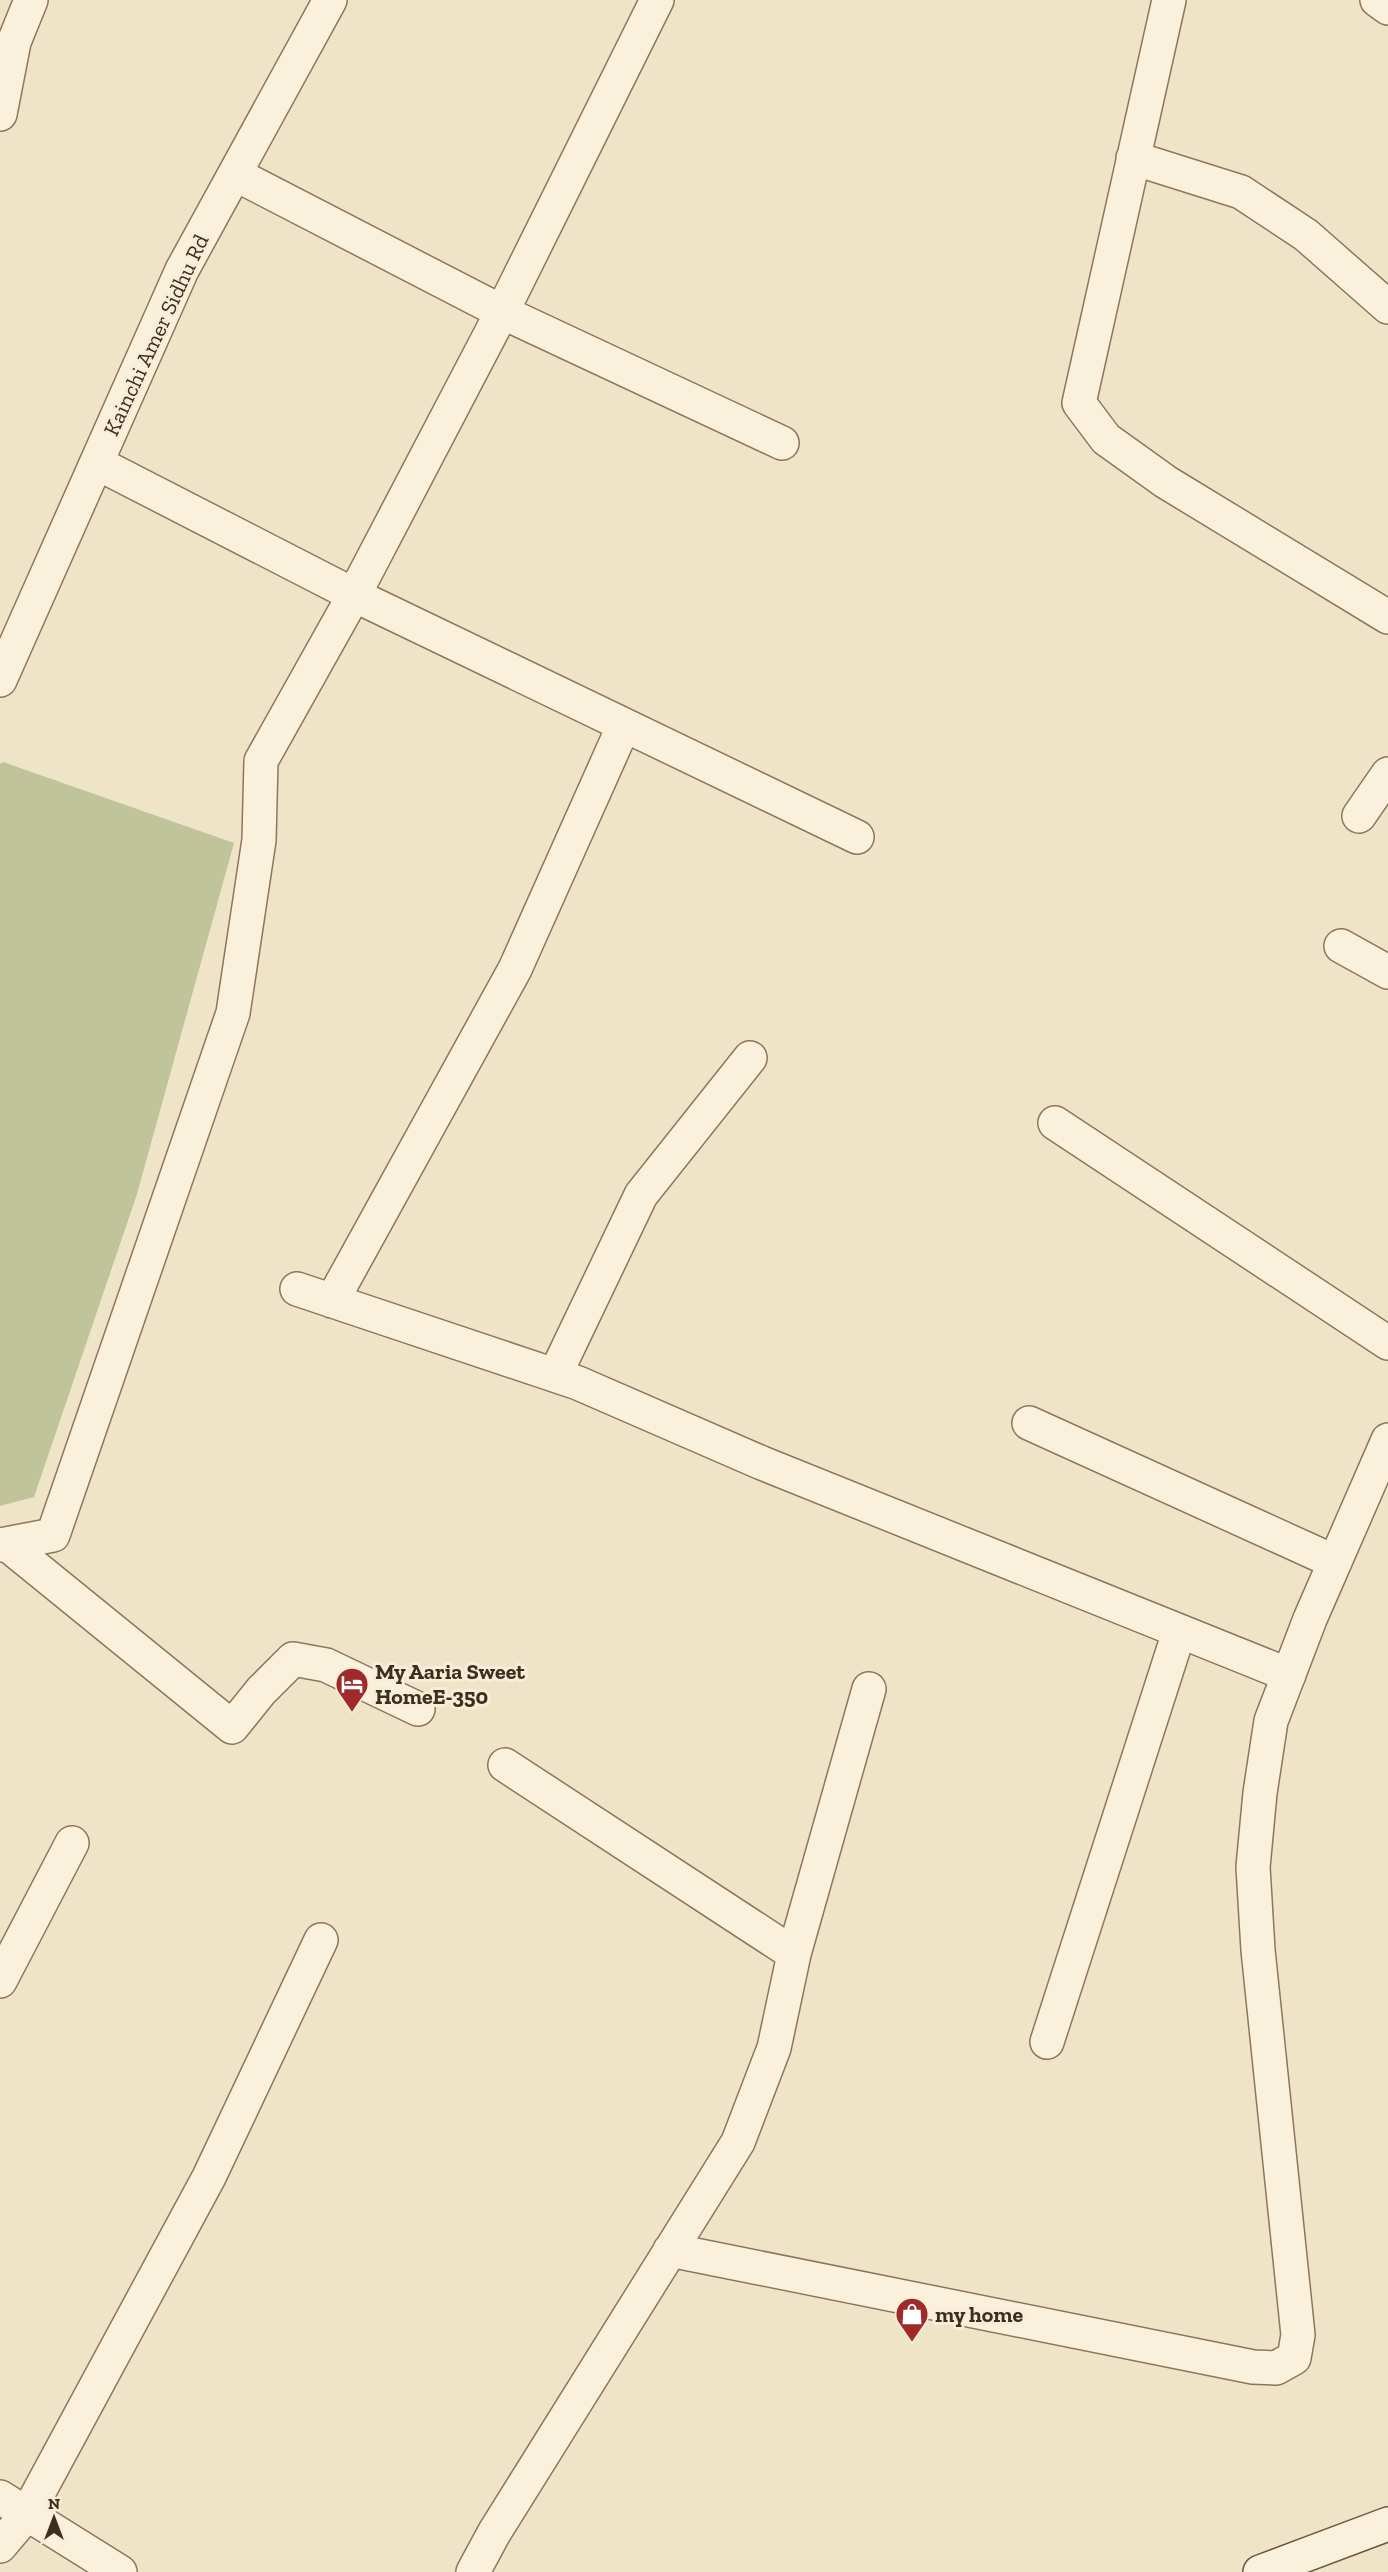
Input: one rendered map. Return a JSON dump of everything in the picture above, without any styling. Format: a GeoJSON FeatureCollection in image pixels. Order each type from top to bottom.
{"type":"FeatureCollection","features":[{"type":"Feature","properties":{"kind":"street"},"geometry":{"type":"LineString","coordinates":[[0,114],[14,42],[31,0]]}},
{"type":"Feature","properties":{"kind":"street","name":"Kainchi Amer Sidhu Rd"},"geometry":{"type":"LineString","coordinates":[[0,680],[182,270],[330,0]]}},
{"type":"Feature","properties":{"kind":"street"},"geometry":{"type":"LineString","coordinates":[[4,1545],[53,1535],[233,1013],[259,840],[261,761],[354,595],[502,312],[657,0]]}},
{"type":"Feature","properties":{"kind":"street"},"geometry":{"type":"LineString","coordinates":[[1169,0],[1079,403],[1106,439],[1166,482],[1388,617]]}},
{"type":"Feature","properties":{"kind":"street"},"geometry":{"type":"LineString","coordinates":[[1133,158],[1241,192],[1306,235],[1388,307]]}},
{"type":"Feature","properties":{"kind":"street"},"geometry":{"type":"LineString","coordinates":[[235,174],[502,312],[782,443]]}},
{"type":"Feature","properties":{"kind":"street"},"geometry":{"type":"LineString","coordinates":[[97,463],[354,595],[857,837]]}},
{"type":"Feature","properties":{"kind":"street"},"geometry":{"type":"LineString","coordinates":[[332,1301],[515,969],[624,725]]}},
{"type":"Feature","properties":{"kind":"street"},"geometry":{"type":"LineString","coordinates":[[1359,816],[1388,774]]}},
{"type":"Feature","properties":{"kind":"street"},"geometry":{"type":"LineString","coordinates":[[1341,946],[1388,972]]}},
{"type":"Feature","properties":{"kind":"street"},"geometry":{"type":"LineString","coordinates":[[555,1375],[641,1195],[750,1058]]}},
{"type":"Feature","properties":{"kind":"street"},"geometry":{"type":"LineString","coordinates":[[1055,1123],[1388,1343]]}},
{"type":"Feature","properties":{"kind":"street"},"geometry":{"type":"LineString","coordinates":[[297,1289],[578,1383],[762,1463],[1289,1675]]}},
{"type":"Feature","properties":{"kind":"street"},"geometry":{"type":"LineString","coordinates":[[1029,1423],[1335,1562]]}},
{"type":"Feature","properties":{"kind":"street"},"geometry":{"type":"LineString","coordinates":[[670,2250],[1253,2367],[1276,2368],[1294,2358],[1298,2335],[1258,1950],[1253,1867],[1270,1721],[1388,1440]]}},
{"type":"Feature","properties":{"kind":"street"},"geometry":{"type":"LineString","coordinates":[[4,1545],[232,1727],[261,1691],[293,1659],[326,1665],[417,1709]]}},
{"type":"Feature","properties":{"kind":"street"},"geometry":{"type":"LineString","coordinates":[[1047,2042],[1179,1632]]}},
{"type":"Feature","properties":{"kind":"street"},"geometry":{"type":"LineString","coordinates":[[473,2572],[494,2533],[738,2142],[774,2049],[794,1954],[869,1689]]}},
{"type":"Feature","properties":{"kind":"street"},"geometry":{"type":"LineString","coordinates":[[505,1765],[794,1954]]}},
{"type":"Feature","properties":{"kind":"street"},"geometry":{"type":"LineString","coordinates":[[0,1981],[72,1843]]}},
{"type":"Feature","properties":{"kind":"street"},"geometry":{"type":"LineString","coordinates":[[0,2546],[27,2514],[209,2177],[321,1941]]}},
{"type":"Feature","properties":{"kind":"street"},"geometry":{"type":"LineString","coordinates":[[0,2497],[120,2572]]}},
{"type":"Feature","properties":{"kind":"street"},"geometry":{"type":"LineString","coordinates":[[1260,2572],[1388,2524]]}},
{"type":"Feature","properties":{"kind":"green space"},"geometry":{"type":"Polygon","coordinates":[[[3,762],[234,843],[137,1194],[34,1497],[0,1506],[0,764],[3,762]]]}},
{"type":"Feature","properties":{"kind":"place","name":"My Aaria Sweet HomeE-350"},"geometry":{"type":"Point","coordinates":[352,1713]}},
{"type":"Feature","properties":{"kind":"place","name":"my home"},"geometry":{"type":"Point","coordinates":[912,2343]}}]}
